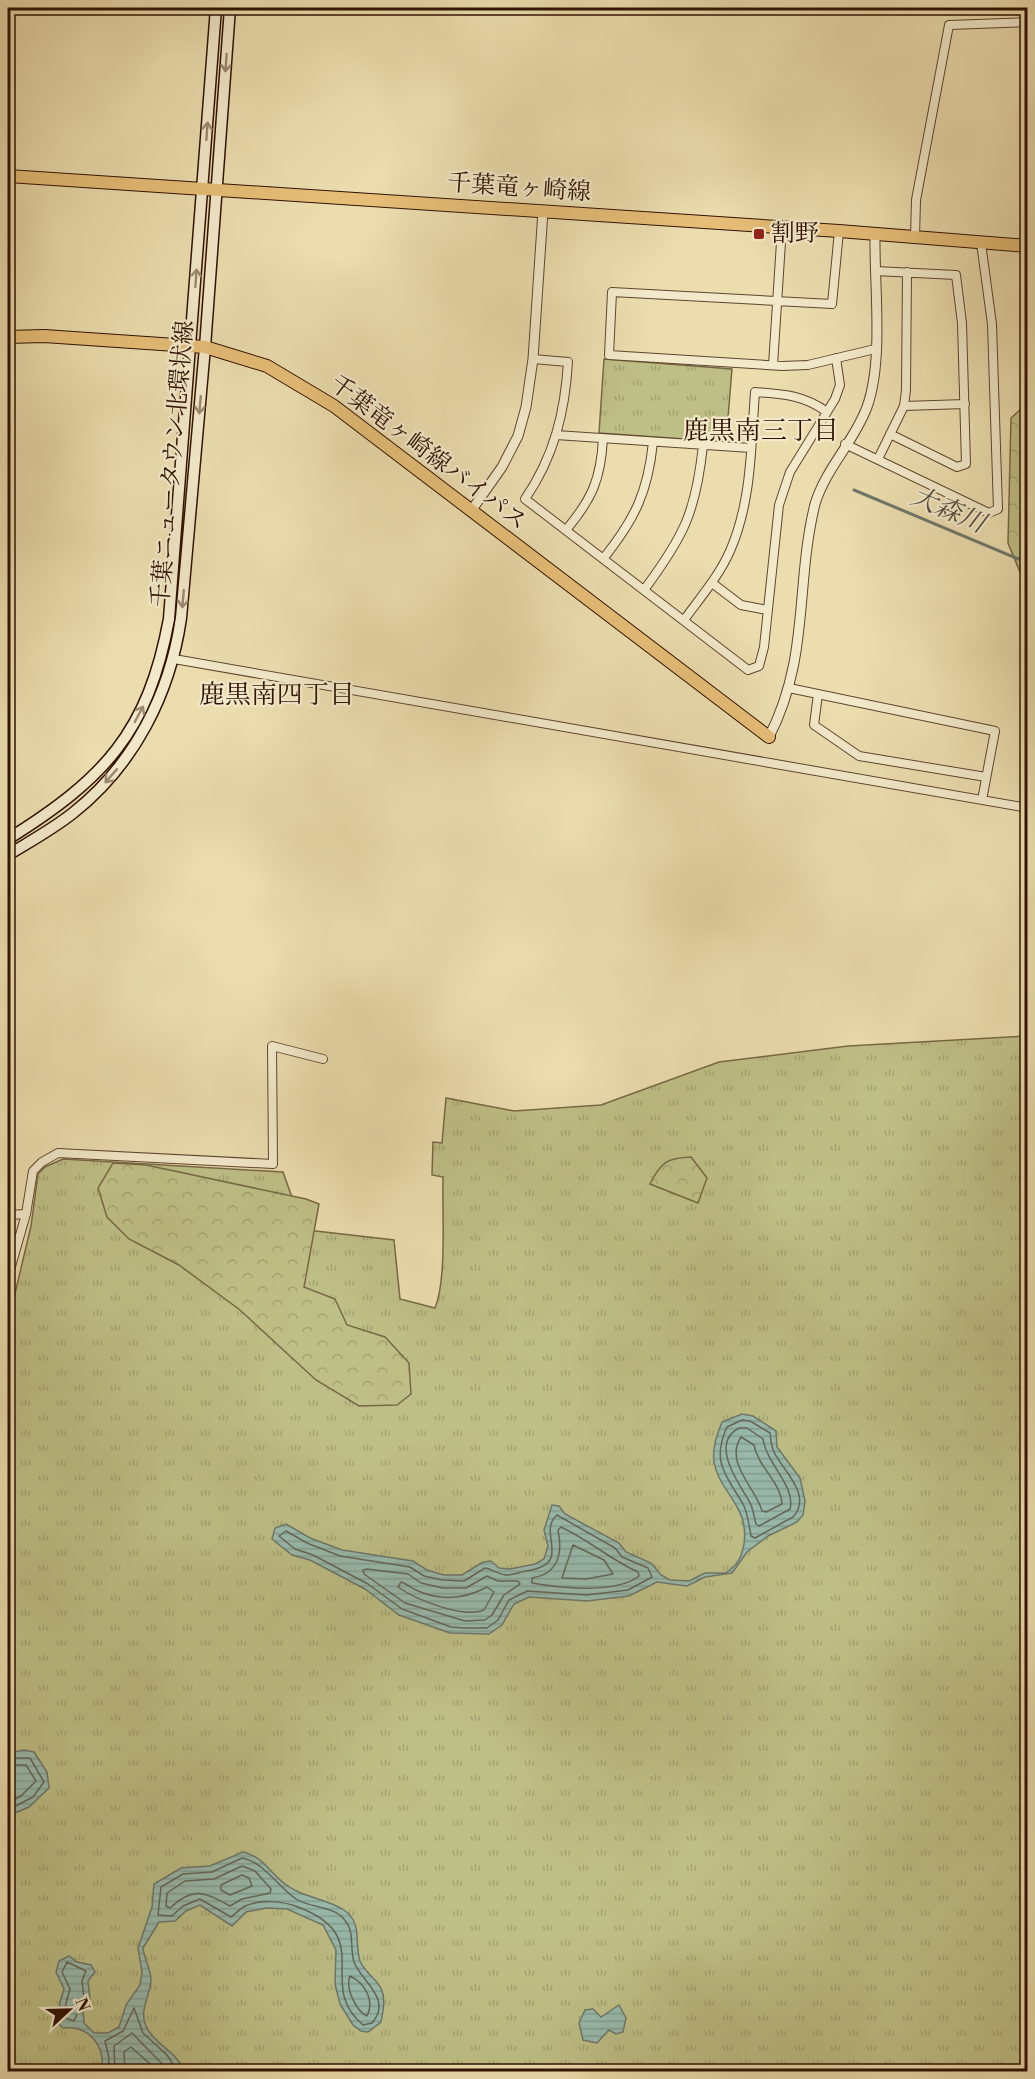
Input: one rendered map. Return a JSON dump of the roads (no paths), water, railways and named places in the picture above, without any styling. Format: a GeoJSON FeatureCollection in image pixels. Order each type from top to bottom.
{"type":"FeatureCollection","features":[{"type":"Feature","properties":{"kind":"main road","name":"千葉ニュータウン北環状線"},"geometry":{"type":"LineString","coordinates":[[8,839],[52,811],[101,770],[134,725],[154,682],[169,618],[216,8]]}},
{"type":"Feature","properties":{"kind":"main road","name":"千葉ニュータウン北環状線"},"geometry":{"type":"LineString","coordinates":[[8,855],[72,814],[116,770],[154,713],[174,659],[181,618],[205,347],[230,8]]}},
{"type":"Feature","properties":{"kind":"main road","name":"千葉竜ヶ崎線"},"geometry":{"type":"LineString","coordinates":[[8,177],[782,227],[1028,246]]}},
{"type":"Feature","properties":{"kind":"main road","name":"千葉竜ヶ崎線バイパス"},"geometry":{"type":"LineString","coordinates":[[8,337],[191,344],[252,359],[304,386],[769,737]]}},
{"type":"Feature","properties":{"kind":"street"},"geometry":{"type":"LineString","coordinates":[[915,237],[916,200],[949,26],[1028,22]]}},
{"type":"Feature","properties":{"kind":"street"},"geometry":{"type":"LineString","coordinates":[[471,512],[502,468],[518,436],[526,407],[533,359],[543,211]]}},
{"type":"Feature","properties":{"kind":"street"},"geometry":{"type":"LineString","coordinates":[[773,365],[782,227]]}},
{"type":"Feature","properties":{"kind":"street"},"geometry":{"type":"LineString","coordinates":[[839,231],[832,304],[612,292],[609,355],[808,365],[875,349]]}},
{"type":"Feature","properties":{"kind":"street"},"geometry":{"type":"LineString","coordinates":[[769,737],[789,688],[801,631],[812,518],[821,486],[863,417],[872,392],[875,349],[875,234]]}},
{"type":"Feature","properties":{"kind":"street"},"geometry":{"type":"LineString","coordinates":[[845,444],[989,513],[998,509],[992,324],[981,243]]}},
{"type":"Feature","properties":{"kind":"street"},"geometry":{"type":"LineString","coordinates":[[874,271],[957,275],[962,323],[966,464],[957,467],[890,434]]}},
{"type":"Feature","properties":{"kind":"street"},"geometry":{"type":"LineString","coordinates":[[878,459],[904,406],[908,371],[907,272]]}},
{"type":"Feature","properties":{"kind":"street"},"geometry":{"type":"LineString","coordinates":[[533,359],[568,362],[567,389],[549,458],[525,499],[748,670],[759,666],[764,647],[766,610],[779,505],[790,472],[840,385],[836,358]]}},
{"type":"Feature","properties":{"kind":"street"},"geometry":{"type":"LineString","coordinates":[[684,620],[712,583],[729,552],[742,519],[748,483],[755,392],[796,395],[827,411]]}},
{"type":"Feature","properties":{"kind":"street"},"geometry":{"type":"LineString","coordinates":[[904,406],[965,405]]}},
{"type":"Feature","properties":{"kind":"street"},"geometry":{"type":"LineString","coordinates":[[556,435],[751,448]]}},
{"type":"Feature","properties":{"kind":"street"},"geometry":{"type":"LineString","coordinates":[[566,531],[595,489],[602,464],[603,438]]}},
{"type":"Feature","properties":{"kind":"street"},"geometry":{"type":"LineString","coordinates":[[603,559],[623,534],[640,506],[650,475],[653,442]]}},
{"type":"Feature","properties":{"kind":"street"},"geometry":{"type":"LineString","coordinates":[[644,590],[668,558],[688,524],[699,484],[703,445]]}},
{"type":"Feature","properties":{"kind":"street"},"geometry":{"type":"LineString","coordinates":[[712,583],[741,605],[766,610]]}},
{"type":"Feature","properties":{"kind":"street"},"geometry":{"type":"LineString","coordinates":[[174,659],[1028,808]]}},
{"type":"Feature","properties":{"kind":"street"},"geometry":{"type":"LineString","coordinates":[[789,688],[994,731],[982,800]]}},
{"type":"Feature","properties":{"kind":"street"},"geometry":{"type":"LineString","coordinates":[[818,694],[814,725],[859,756],[986,777]]}},
{"type":"Feature","properties":{"kind":"street"},"geometry":{"type":"LineString","coordinates":[[8,1277],[26,1214],[33,1171],[42,1162],[58,1153],[273,1164],[272,1046],[323,1059]]}},
{"type":"Feature","properties":{"kind":"street"},"geometry":{"type":"LineString","coordinates":[[8,1215],[26,1214]]}},
{"type":"Feature","properties":{"kind":"water"},"geometry":{"type":"Polygon","coordinates":[[[742,1414],[753,1416],[776,1431],[777,1447],[800,1478],[805,1501],[803,1515],[797,1522],[768,1536],[747,1552],[732,1573],[705,1577],[687,1586],[657,1582],[629,1596],[587,1601],[529,1597],[514,1604],[502,1625],[489,1634],[450,1633],[399,1615],[365,1589],[310,1560],[292,1555],[272,1539],[275,1528],[286,1524],[310,1538],[342,1550],[413,1561],[427,1570],[444,1575],[462,1575],[483,1562],[491,1561],[499,1568],[510,1569],[535,1564],[544,1559],[548,1546],[544,1530],[552,1505],[559,1506],[565,1514],[619,1543],[626,1552],[651,1563],[661,1575],[670,1580],[689,1581],[705,1573],[725,1573],[733,1568],[738,1560],[745,1534],[741,1515],[718,1475],[714,1452],[722,1422],[742,1414]]]}},
{"type":"Feature","properties":{"kind":"water"},"geometry":{"type":"Polygon","coordinates":[[[24,1750],[34,1752],[47,1772],[49,1788],[29,1807],[8,1816],[8,1753],[24,1750]]]}},
{"type":"Feature","properties":{"kind":"water"},"geometry":{"type":"Polygon","coordinates":[[[243,1852],[256,1857],[292,1889],[337,1906],[350,1915],[356,1927],[360,1961],[379,1985],[383,1994],[381,2022],[368,2032],[361,2031],[353,2025],[340,2004],[335,1984],[336,1950],[323,1925],[287,1909],[267,1908],[246,1912],[232,1926],[200,1905],[186,1911],[175,1921],[159,1922],[143,1948],[151,1980],[144,2011],[145,2023],[152,2035],[176,2058],[185,2071],[102,2071],[101,2053],[94,2039],[81,2030],[63,2028],[59,2024],[60,2002],[64,1989],[56,1972],[59,1961],[69,1956],[77,1962],[91,1965],[95,1972],[88,1981],[90,1999],[83,2010],[84,2023],[94,2033],[108,2033],[119,2027],[126,2005],[140,1985],[142,1972],[138,1948],[152,1907],[154,1884],[181,1868],[210,1866],[243,1852]]]}},
{"type":"Feature","properties":{"kind":"water"},"geometry":{"type":"Polygon","coordinates":[[[619,2005],[626,2018],[623,2032],[616,2034],[609,2030],[597,2043],[583,2040],[579,2023],[585,2010],[593,2009],[601,2017],[619,2005]]]}},
{"type":"Feature","properties":{"kind":"waterway","name":"大森川"},"geometry":{"type":"LineString","coordinates":[[854,490],[1028,563]]}},
{"type":"Feature","properties":{"kind":"place","name":"割野"},"geometry":{"type":"Point","coordinates":[759,234]}},
{"type":"Feature","properties":{"kind":"district","name":"鹿黒南三丁目"},"geometry":{"type":"Point","coordinates":[761,431]}},
{"type":"Feature","properties":{"kind":"district","name":"鹿黒南四丁目"},"geometry":{"type":"Point","coordinates":[277,695]}}]}
